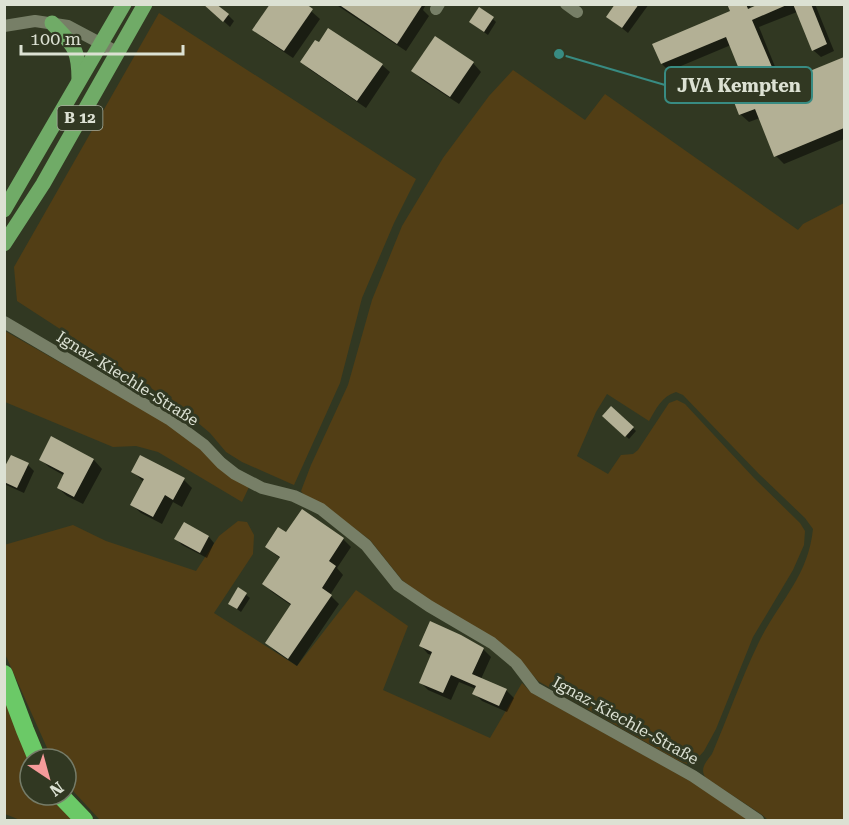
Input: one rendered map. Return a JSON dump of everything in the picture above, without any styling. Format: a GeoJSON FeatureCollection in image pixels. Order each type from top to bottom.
{"type":"FeatureCollection","features":[{"type":"Feature","properties":{"kind":"highway"},"geometry":{"type":"LineString","coordinates":[[4,674],[32,747]]}},
{"type":"Feature","properties":{"kind":"highway"},"geometry":{"type":"LineString","coordinates":[[72,807],[84,820]]}},
{"type":"Feature","properties":{"kind":"main road","name":"B 12"},"geometry":{"type":"LineString","coordinates":[[4,210],[123,4]]}},
{"type":"Feature","properties":{"kind":"main road","name":"B 12"},"geometry":{"type":"LineString","coordinates":[[4,244],[43,184],[145,4]]}},
{"type":"Feature","properties":{"kind":"main road"},"geometry":{"type":"LineString","coordinates":[[52,23],[73,45],[79,62],[79,80]]}},
{"type":"Feature","properties":{"kind":"street"},"geometry":{"type":"LineString","coordinates":[[4,26],[35,21],[68,26],[117,52]]}},
{"type":"Feature","properties":{"kind":"street","name":"Ignaz-Kiechle-Straße"},"geometry":{"type":"LineString","coordinates":[[7,323],[169,419],[204,445],[235,474],[262,488],[294,496],[321,509],[366,545],[398,585],[492,643],[516,663],[535,688],[693,776],[758,820]]}},
{"type":"Feature","properties":{"kind":"shaded area"},"geometry":{"type":"Polygon","coordinates":[[[159,13],[416,179],[394,223],[362,298],[340,383],[294,485],[242,462],[226,452],[210,433],[177,405],[17,301],[14,267],[159,13]]]}},
{"type":"Feature","properties":{"kind":"shaded area"},"geometry":{"type":"Polygon","coordinates":[[[513,70],[585,120],[605,94],[798,230],[803,224],[844,203],[844,820],[768,820],[704,775],[704,766],[712,754],[758,644],[799,576],[810,546],[813,529],[805,518],[683,395],[676,392],[667,397],[649,421],[607,394],[596,412],[577,456],[608,474],[621,455],[633,454],[638,450],[669,403],[677,400],[685,404],[754,478],[800,523],[805,531],[804,545],[793,570],[753,637],[716,729],[704,751],[695,761],[687,764],[538,681],[519,659],[430,602],[402,580],[370,540],[301,491],[348,385],[372,300],[402,226],[443,158],[489,96],[513,70]]]}},
{"type":"Feature","properties":{"kind":"shaded area"},"geometry":{"type":"Polygon","coordinates":[[[5,331],[166,423],[218,466],[249,487],[242,502],[158,452],[136,446],[113,447],[5,402],[5,331]]]}},
{"type":"Feature","properties":{"kind":"shaded area"},"geometry":{"type":"Polygon","coordinates":[[[238,521],[247,522],[254,535],[253,554],[214,613],[297,666],[356,590],[408,626],[383,690],[490,738],[522,683],[532,693],[690,781],[749,820],[100,820],[78,796],[78,747],[47,747],[5,654],[4,545],[73,525],[106,541],[196,571],[219,536],[238,521]]]}},
{"type":"Feature","properties":{"kind":"shaded area"},"geometry":{"type":"Polygon","coordinates":[[[4,699],[24,747],[18,747],[18,807],[61,807],[72,820],[20,820],[5,814],[4,699]]]}},
{"type":"Feature","properties":{"kind":"building"},"geometry":{"type":"Polygon","coordinates":[[[203,4],[216,4],[229,14],[223,22],[203,4]]]}},
{"type":"Feature","properties":{"kind":"building"},"geometry":{"type":"Polygon","coordinates":[[[270,4],[306,4],[313,9],[284,51],[252,30],[270,4]]]}},
{"type":"Feature","properties":{"kind":"building"},"geometry":{"type":"Polygon","coordinates":[[[338,4],[423,4],[397,44],[338,4]]]}},
{"type":"Feature","properties":{"kind":"building"},"geometry":{"type":"Polygon","coordinates":[[[615,4],[639,4],[622,28],[606,17],[615,4]]]}},
{"type":"Feature","properties":{"kind":"building"},"geometry":{"type":"Polygon","coordinates":[[[727,4],[746,4],[748,9],[759,4],[789,4],[752,20],[772,67],[743,79],[726,37],[661,64],[652,44],[730,11],[727,4]]]}},
{"type":"Feature","properties":{"kind":"building"},"geometry":{"type":"Polygon","coordinates":[[[793,4],[811,4],[827,44],[812,51],[793,4]]]}},
{"type":"Feature","properties":{"kind":"building"},"geometry":{"type":"Polygon","coordinates":[[[479,7],[494,17],[484,32],[469,22],[479,7]]]}},
{"type":"Feature","properties":{"kind":"building"},"geometry":{"type":"Polygon","coordinates":[[[328,28],[383,64],[357,101],[300,62],[315,40],[319,42],[328,28]]]}},
{"type":"Feature","properties":{"kind":"building"},"geometry":{"type":"Polygon","coordinates":[[[435,36],[474,62],[450,97],[411,71],[435,36]]]}},
{"type":"Feature","properties":{"kind":"building"},"geometry":{"type":"Polygon","coordinates":[[[844,57],[844,128],[774,157],[755,109],[739,115],[734,102],[844,57]]]}},
{"type":"Feature","properties":{"kind":"building"},"geometry":{"type":"Polygon","coordinates":[[[611,406],[634,427],[625,437],[602,416],[611,406]]]}},
{"type":"Feature","properties":{"kind":"building"},"geometry":{"type":"Polygon","coordinates":[[[51,436],[94,459],[74,497],[57,488],[64,473],[39,460],[51,436]]]}},
{"type":"Feature","properties":{"kind":"building"},"geometry":{"type":"Polygon","coordinates":[[[11,455],[29,463],[17,488],[4,482],[4,468],[11,455]]]}},
{"type":"Feature","properties":{"kind":"building"},"geometry":{"type":"Polygon","coordinates":[[[140,455],[185,478],[173,500],[165,495],[153,517],[130,505],[144,479],[131,472],[140,455]]]}},
{"type":"Feature","properties":{"kind":"building"},"geometry":{"type":"Polygon","coordinates":[[[302,509],[344,538],[329,561],[336,566],[322,588],[332,595],[288,659],[265,643],[291,604],[262,584],[280,557],[265,547],[278,527],[286,532],[302,509]]]}},
{"type":"Feature","properties":{"kind":"building"},"geometry":{"type":"Polygon","coordinates":[[[184,522],[209,536],[200,553],[174,539],[184,522]]]}},
{"type":"Feature","properties":{"kind":"building"},"geometry":{"type":"Polygon","coordinates":[[[238,587],[247,593],[237,609],[228,604],[238,587]]]}},
{"type":"Feature","properties":{"kind":"building"},"geometry":{"type":"Polygon","coordinates":[[[430,621],[484,648],[472,674],[507,689],[499,706],[472,694],[476,686],[451,675],[443,693],[419,683],[432,652],[419,646],[430,621]]]}},
{"type":"Feature","properties":{"kind":"place","name":"JVA Kempten"},"geometry":{"type":"Point","coordinates":[559,54]}}]}
